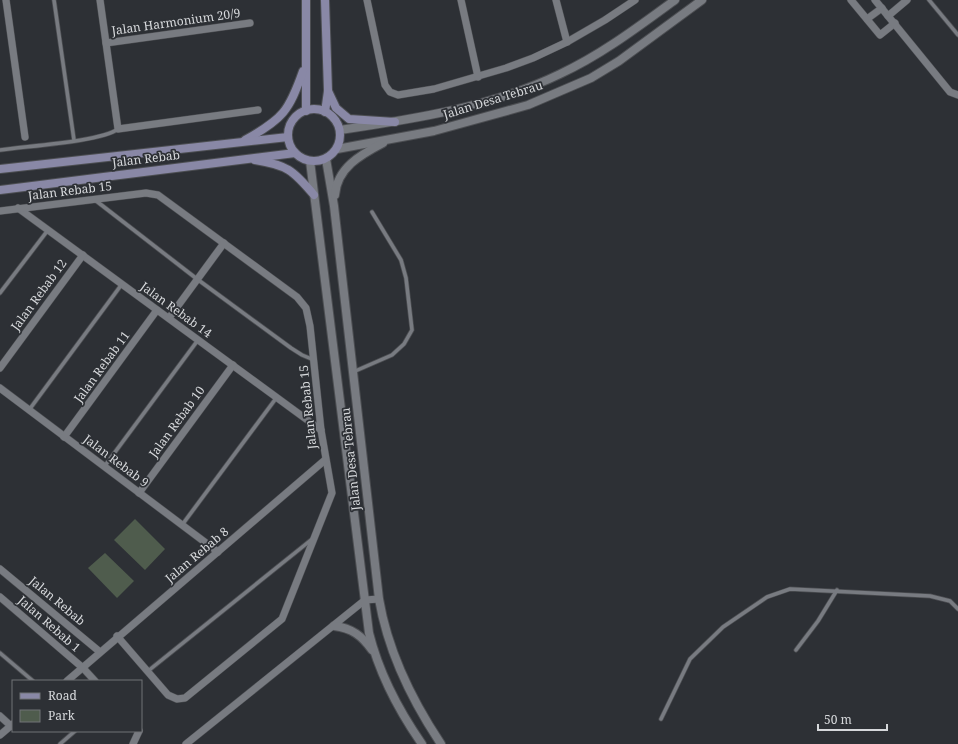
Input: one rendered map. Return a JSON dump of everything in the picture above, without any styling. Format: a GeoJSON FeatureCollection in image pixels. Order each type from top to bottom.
{"type":"FeatureCollection","features":[{"type":"Feature","properties":{"kind":"main road"},"geometry":{"type":"LineString","coordinates":[[306,0],[306,111]]}},
{"type":"Feature","properties":{"kind":"main road"},"geometry":{"type":"LineString","coordinates":[[325,0],[328,91],[325,112]]}},
{"type":"Feature","properties":{"kind":"main road"},"geometry":{"type":"LineString","coordinates":[[243,142],[266,129],[281,116],[292,100],[305,65]]}},
{"type":"Feature","properties":{"kind":"main road"},"geometry":{"type":"LineString","coordinates":[[328,91],[336,108],[349,119],[395,122]]}},
{"type":"Feature","properties":{"kind":"main road"},"geometry":{"type":"LineString","coordinates":[[319,110],[325,112],[334,119],[340,130],[340,143],[337,149],[326,159],[310,161],[296,153],[288,137],[293,121],[306,111],[319,110]]}},
{"type":"Feature","properties":{"kind":"main road"},"geometry":{"type":"LineString","coordinates":[[0,170],[288,137]]}},
{"type":"Feature","properties":{"kind":"main road","name":"Jalan Rebab"},"geometry":{"type":"LineString","coordinates":[[0,190],[243,158],[296,153]]}},
{"type":"Feature","properties":{"kind":"main road"},"geometry":{"type":"LineString","coordinates":[[243,158],[272,163],[288,168],[300,178],[314,195]]}},
{"type":"Feature","properties":{"kind":"street"},"geometry":{"type":"LineString","coordinates":[[6,0],[25,137]]}},
{"type":"Feature","properties":{"kind":"street"},"geometry":{"type":"LineString","coordinates":[[100,0],[118,129],[258,110]]}},
{"type":"Feature","properties":{"kind":"street"},"geometry":{"type":"LineString","coordinates":[[367,0],[385,85],[390,92],[398,95],[434,89],[478,77],[533,58],[567,42],[605,20],[635,0]]}},
{"type":"Feature","properties":{"kind":"street"},"geometry":{"type":"LineString","coordinates":[[462,0],[478,77]]}},
{"type":"Feature","properties":{"kind":"street"},"geometry":{"type":"LineString","coordinates":[[556,0],[567,42]]}},
{"type":"Feature","properties":{"kind":"street","name":"Jalan Desa Tebrau"},"geometry":{"type":"LineString","coordinates":[[340,130],[395,122],[472,106],[560,75],[596,55],[675,0]]}},
{"type":"Feature","properties":{"kind":"street","name":"Jalan Desa Tebrau"},"geometry":{"type":"LineString","coordinates":[[337,149],[434,131],[528,105],[591,78],[620,61],[702,0]]}},
{"type":"Feature","properties":{"kind":"street"},"geometry":{"type":"LineString","coordinates":[[851,0],[880,35],[894,23]]}},
{"type":"Feature","properties":{"kind":"street"},"geometry":{"type":"LineString","coordinates":[[875,0],[950,92],[958,95]]}},
{"type":"Feature","properties":{"kind":"street"},"geometry":{"type":"LineString","coordinates":[[888,16],[907,0]]}},
{"type":"Feature","properties":{"kind":"street"},"geometry":{"type":"LineString","coordinates":[[867,19],[882,8]]}},
{"type":"Feature","properties":{"kind":"street","name":"Jalan Harmonium 20/9"},"geometry":{"type":"LineString","coordinates":[[106,43],[250,24]]}},
{"type":"Feature","properties":{"kind":"street"},"geometry":{"type":"LineString","coordinates":[[334,206],[336,185],[343,172],[366,152],[390,139]]}},
{"type":"Feature","properties":{"kind":"street","name":"Jalan Desa Tebrau"},"geometry":{"type":"LineString","coordinates":[[326,159],[334,206],[383,627],[395,660],[423,717],[441,744]]}},
{"type":"Feature","properties":{"kind":"street","name":"Jalan Desa Tebrau"},"geometry":{"type":"LineString","coordinates":[[310,161],[366,600],[374,652],[397,703],[410,727],[422,744]]}},
{"type":"Feature","properties":{"kind":"street","name":"Jalan Rebab 15"},"geometry":{"type":"LineString","coordinates":[[0,212],[18,208],[146,192],[158,196],[224,243],[298,297],[306,308],[315,360],[325,460],[332,493],[282,619],[185,698],[177,699],[168,695],[117,636]]}},
{"type":"Feature","properties":{"kind":"street","name":"Jalan Rebab 14"},"geometry":{"type":"LineString","coordinates":[[18,208],[321,430]]}},
{"type":"Feature","properties":{"kind":"street"},"geometry":{"type":"LineString","coordinates":[[169,318],[224,243]]}},
{"type":"Feature","properties":{"kind":"street","name":"Jalan Rebab 12"},"geometry":{"type":"LineString","coordinates":[[1,363],[82,255]]}},
{"type":"Feature","properties":{"kind":"street","name":"Jalan Rebab 11"},"geometry":{"type":"LineString","coordinates":[[64,437],[157,310]]}},
{"type":"Feature","properties":{"kind":"street","name":"Jalan Rebab 10"},"geometry":{"type":"LineString","coordinates":[[139,493],[233,365]]}},
{"type":"Feature","properties":{"kind":"street","name":"Jalan Rebab 9"},"geometry":{"type":"LineString","coordinates":[[0,388],[218,552]]}},
{"type":"Feature","properties":{"kind":"street","name":"Jalan Rebab 8"},"geometry":{"type":"LineString","coordinates":[[68,680],[117,636],[325,460]]}},
{"type":"Feature","properties":{"kind":"street","name":"Jalan Rebab"},"geometry":{"type":"LineString","coordinates":[[0,569],[100,652]]}},
{"type":"Feature","properties":{"kind":"street","name":"Jalan Rebab 1"},"geometry":{"type":"LineString","coordinates":[[0,597],[83,668],[94,680]]}},
{"type":"Feature","properties":{"kind":"street"},"geometry":{"type":"LineString","coordinates":[[186,744],[366,600],[379,599]]}},
{"type":"Feature","properties":{"kind":"street"},"geometry":{"type":"LineString","coordinates":[[334,626],[353,631],[361,637],[374,652]]}},
{"type":"Feature","properties":{"kind":"street"},"geometry":{"type":"LineString","coordinates":[[0,716],[12,725],[0,735]]}},
{"type":"Feature","properties":{"kind":"street"},"geometry":{"type":"LineString","coordinates":[[133,744],[139,732]]}},
{"type":"Feature","properties":{"kind":"lane"},"geometry":{"type":"LineString","coordinates":[[54,0],[74,140]]}},
{"type":"Feature","properties":{"kind":"lane"},"geometry":{"type":"LineString","coordinates":[[929,0],[958,35]]}},
{"type":"Feature","properties":{"kind":"lane"},"geometry":{"type":"LineString","coordinates":[[0,150],[111,134],[118,129]]}},
{"type":"Feature","properties":{"kind":"lane"},"geometry":{"type":"LineString","coordinates":[[94,199],[197,279],[302,355],[315,360]]}},
{"type":"Feature","properties":{"kind":"lane"},"geometry":{"type":"LineString","coordinates":[[353,372],[392,355],[404,344],[412,330],[406,278],[401,260],[372,212]]}},
{"type":"Feature","properties":{"kind":"lane"},"geometry":{"type":"LineString","coordinates":[[0,293],[48,230]]}},
{"type":"Feature","properties":{"kind":"lane"},"geometry":{"type":"LineString","coordinates":[[29,410],[122,284]]}},
{"type":"Feature","properties":{"kind":"lane"},"geometry":{"type":"LineString","coordinates":[[104,467],[198,340]]}},
{"type":"Feature","properties":{"kind":"lane"},"geometry":{"type":"LineString","coordinates":[[182,525],[277,398]]}},
{"type":"Feature","properties":{"kind":"lane"},"geometry":{"type":"LineString","coordinates":[[147,672],[315,537]]}},
{"type":"Feature","properties":{"kind":"lane"},"geometry":{"type":"LineString","coordinates":[[661,719],[690,659],[723,627],[744,610],[766,597],[790,589],[837,590],[930,596],[950,601],[958,609]]}},
{"type":"Feature","properties":{"kind":"lane"},"geometry":{"type":"LineString","coordinates":[[796,650],[818,621],[837,590]]}},
{"type":"Feature","properties":{"kind":"lane"},"geometry":{"type":"LineString","coordinates":[[0,653],[31,680]]}},
{"type":"Feature","properties":{"kind":"lane"},"geometry":{"type":"LineString","coordinates":[[60,744],[75,732]]}},
{"type":"Feature","properties":{"kind":"green space"},"geometry":{"type":"Polygon","coordinates":[[[135,519],[165,549],[145,570],[114,540],[135,519]]]}},
{"type":"Feature","properties":{"kind":"green space"},"geometry":{"type":"Polygon","coordinates":[[[105,553],[134,581],[117,598],[88,568],[105,553]]]}}]}
